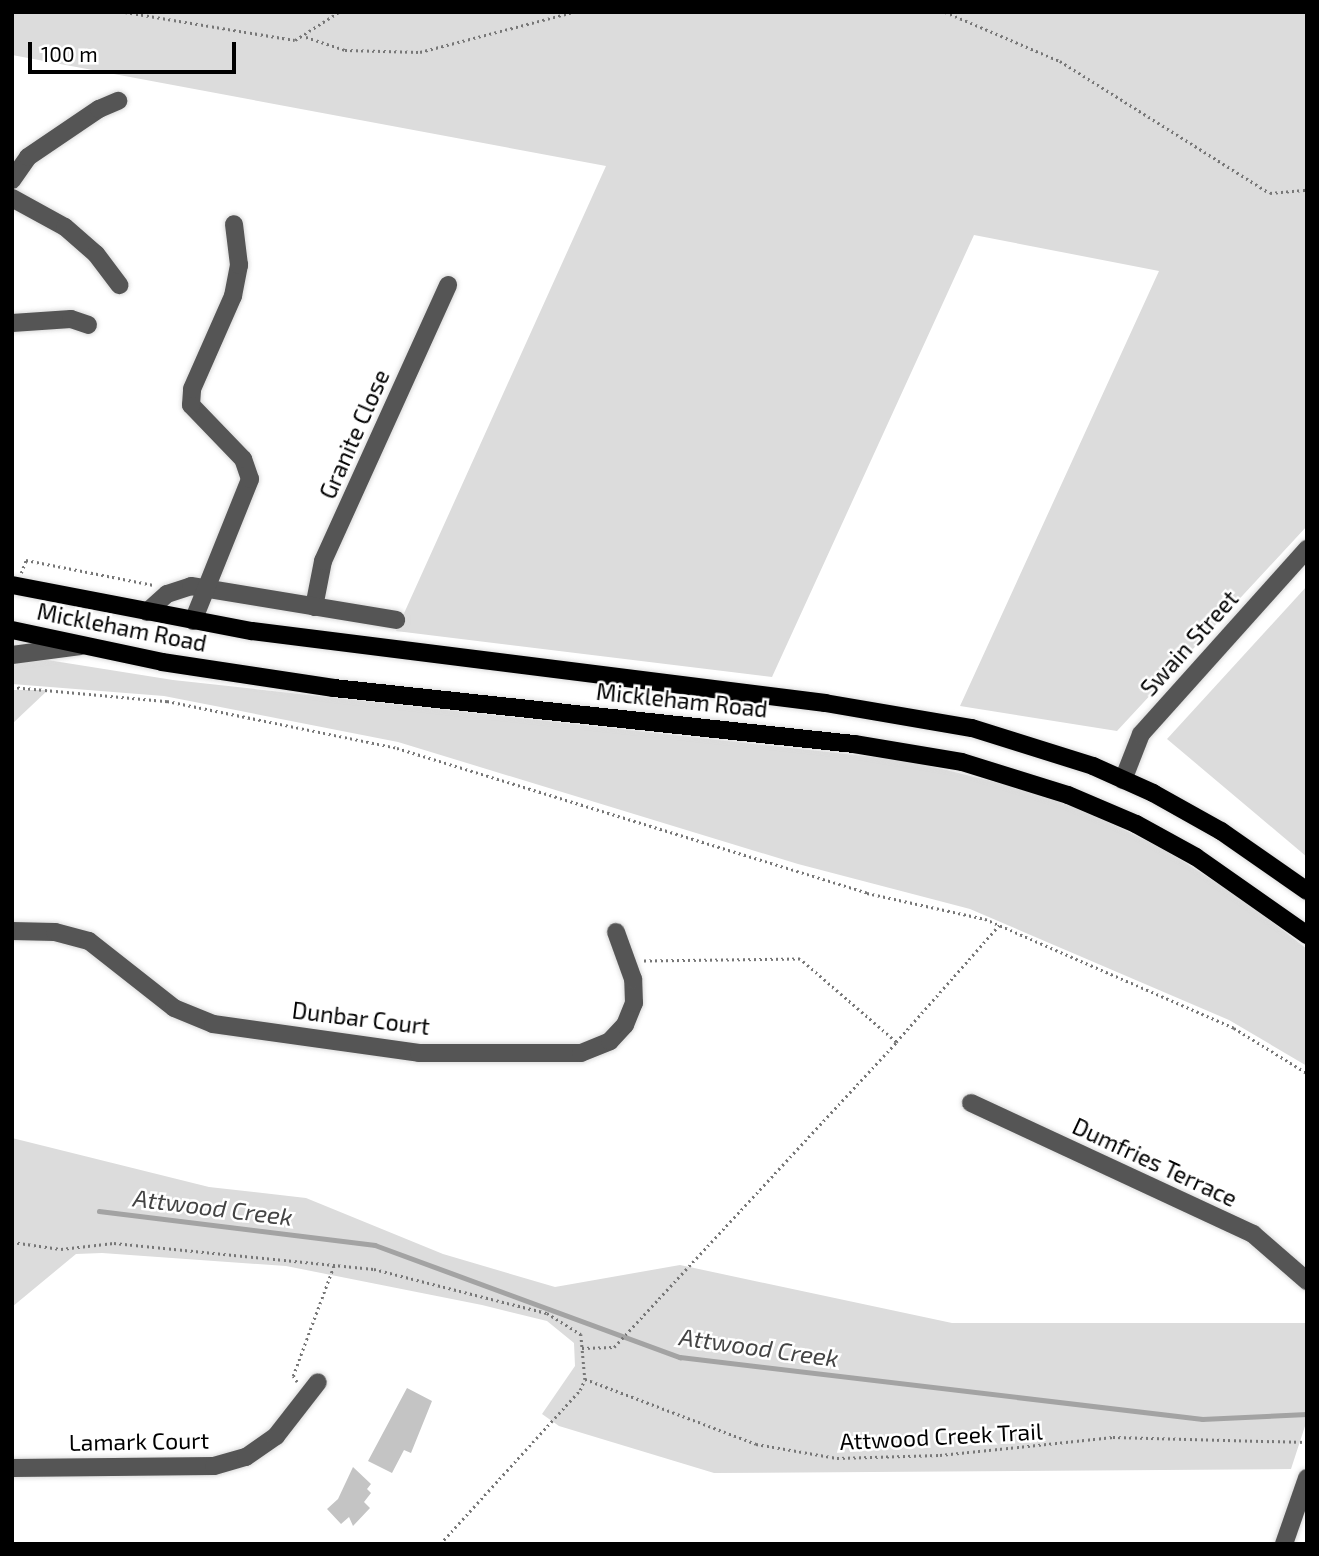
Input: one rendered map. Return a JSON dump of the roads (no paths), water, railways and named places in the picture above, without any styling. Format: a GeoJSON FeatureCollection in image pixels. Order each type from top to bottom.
{"type":"FeatureCollection","features":[{"type":"Feature","properties":{"kind":"main road","name":"Mickleham Road"},"geometry":{"type":"LineString","coordinates":[[14,585],[194,621],[379,649],[925,718],[1014,739],[1124,780],[1211,824],[1303,887]]}},
{"type":"Feature","properties":{"kind":"main road","name":"Mickleham Road"},"geometry":{"type":"LineString","coordinates":[[12,630],[80,646],[321,686],[854,744],[962,762],[1068,795],[1136,824],[1196,857],[1307,935]]}},
{"type":"Feature","properties":{"kind":"street"},"geometry":{"type":"LineString","coordinates":[[12,180],[28,157],[99,108],[118,101]]}},
{"type":"Feature","properties":{"kind":"street"},"geometry":{"type":"LineString","coordinates":[[12,198],[65,227],[96,254],[119,285]]}},
{"type":"Feature","properties":{"kind":"street"},"geometry":{"type":"LineString","coordinates":[[194,621],[203,588],[250,479],[243,459],[191,405],[192,389],[233,296],[239,265],[234,224]]}},
{"type":"Feature","properties":{"kind":"street","name":"Granite Close"},"geometry":{"type":"LineString","coordinates":[[314,607],[323,561],[448,285]]}},
{"type":"Feature","properties":{"kind":"street"},"geometry":{"type":"LineString","coordinates":[[12,323],[71,319],[88,325]]}},
{"type":"Feature","properties":{"kind":"street","name":"Swain Street"},"geometry":{"type":"LineString","coordinates":[[1124,780],[1141,734],[1307,549]]}},
{"type":"Feature","properties":{"kind":"street"},"geometry":{"type":"LineString","coordinates":[[147,611],[179,586],[203,588],[388,619],[379,649]]}},
{"type":"Feature","properties":{"kind":"street"},"geometry":{"type":"LineString","coordinates":[[12,655],[80,646]]}},
{"type":"Feature","properties":{"kind":"street","name":"Dunbar Court"},"geometry":{"type":"LineString","coordinates":[[12,931],[55,932],[89,941],[173,1009],[213,1024],[419,1053],[581,1053],[610,1041],[625,1026],[634,1003],[626,962],[615,932]]}},
{"type":"Feature","properties":{"kind":"street","name":"Dumfries Terrace"},"geometry":{"type":"LineString","coordinates":[[971,1103],[1254,1234],[1307,1281]]}},
{"type":"Feature","properties":{"kind":"street","name":"Lamark Court"},"geometry":{"type":"LineString","coordinates":[[12,1468],[214,1466],[246,1457],[276,1436],[313,1389]]}},
{"type":"Feature","properties":{"kind":"street"},"geometry":{"type":"LineString","coordinates":[[1284,1544],[1307,1478]]}},
{"type":"Feature","properties":{"kind":"waterway","name":"Attwood Creek"},"geometry":{"type":"LineString","coordinates":[[99,1211],[375,1245],[680,1357],[1202,1419],[1307,1414]]}}]}
